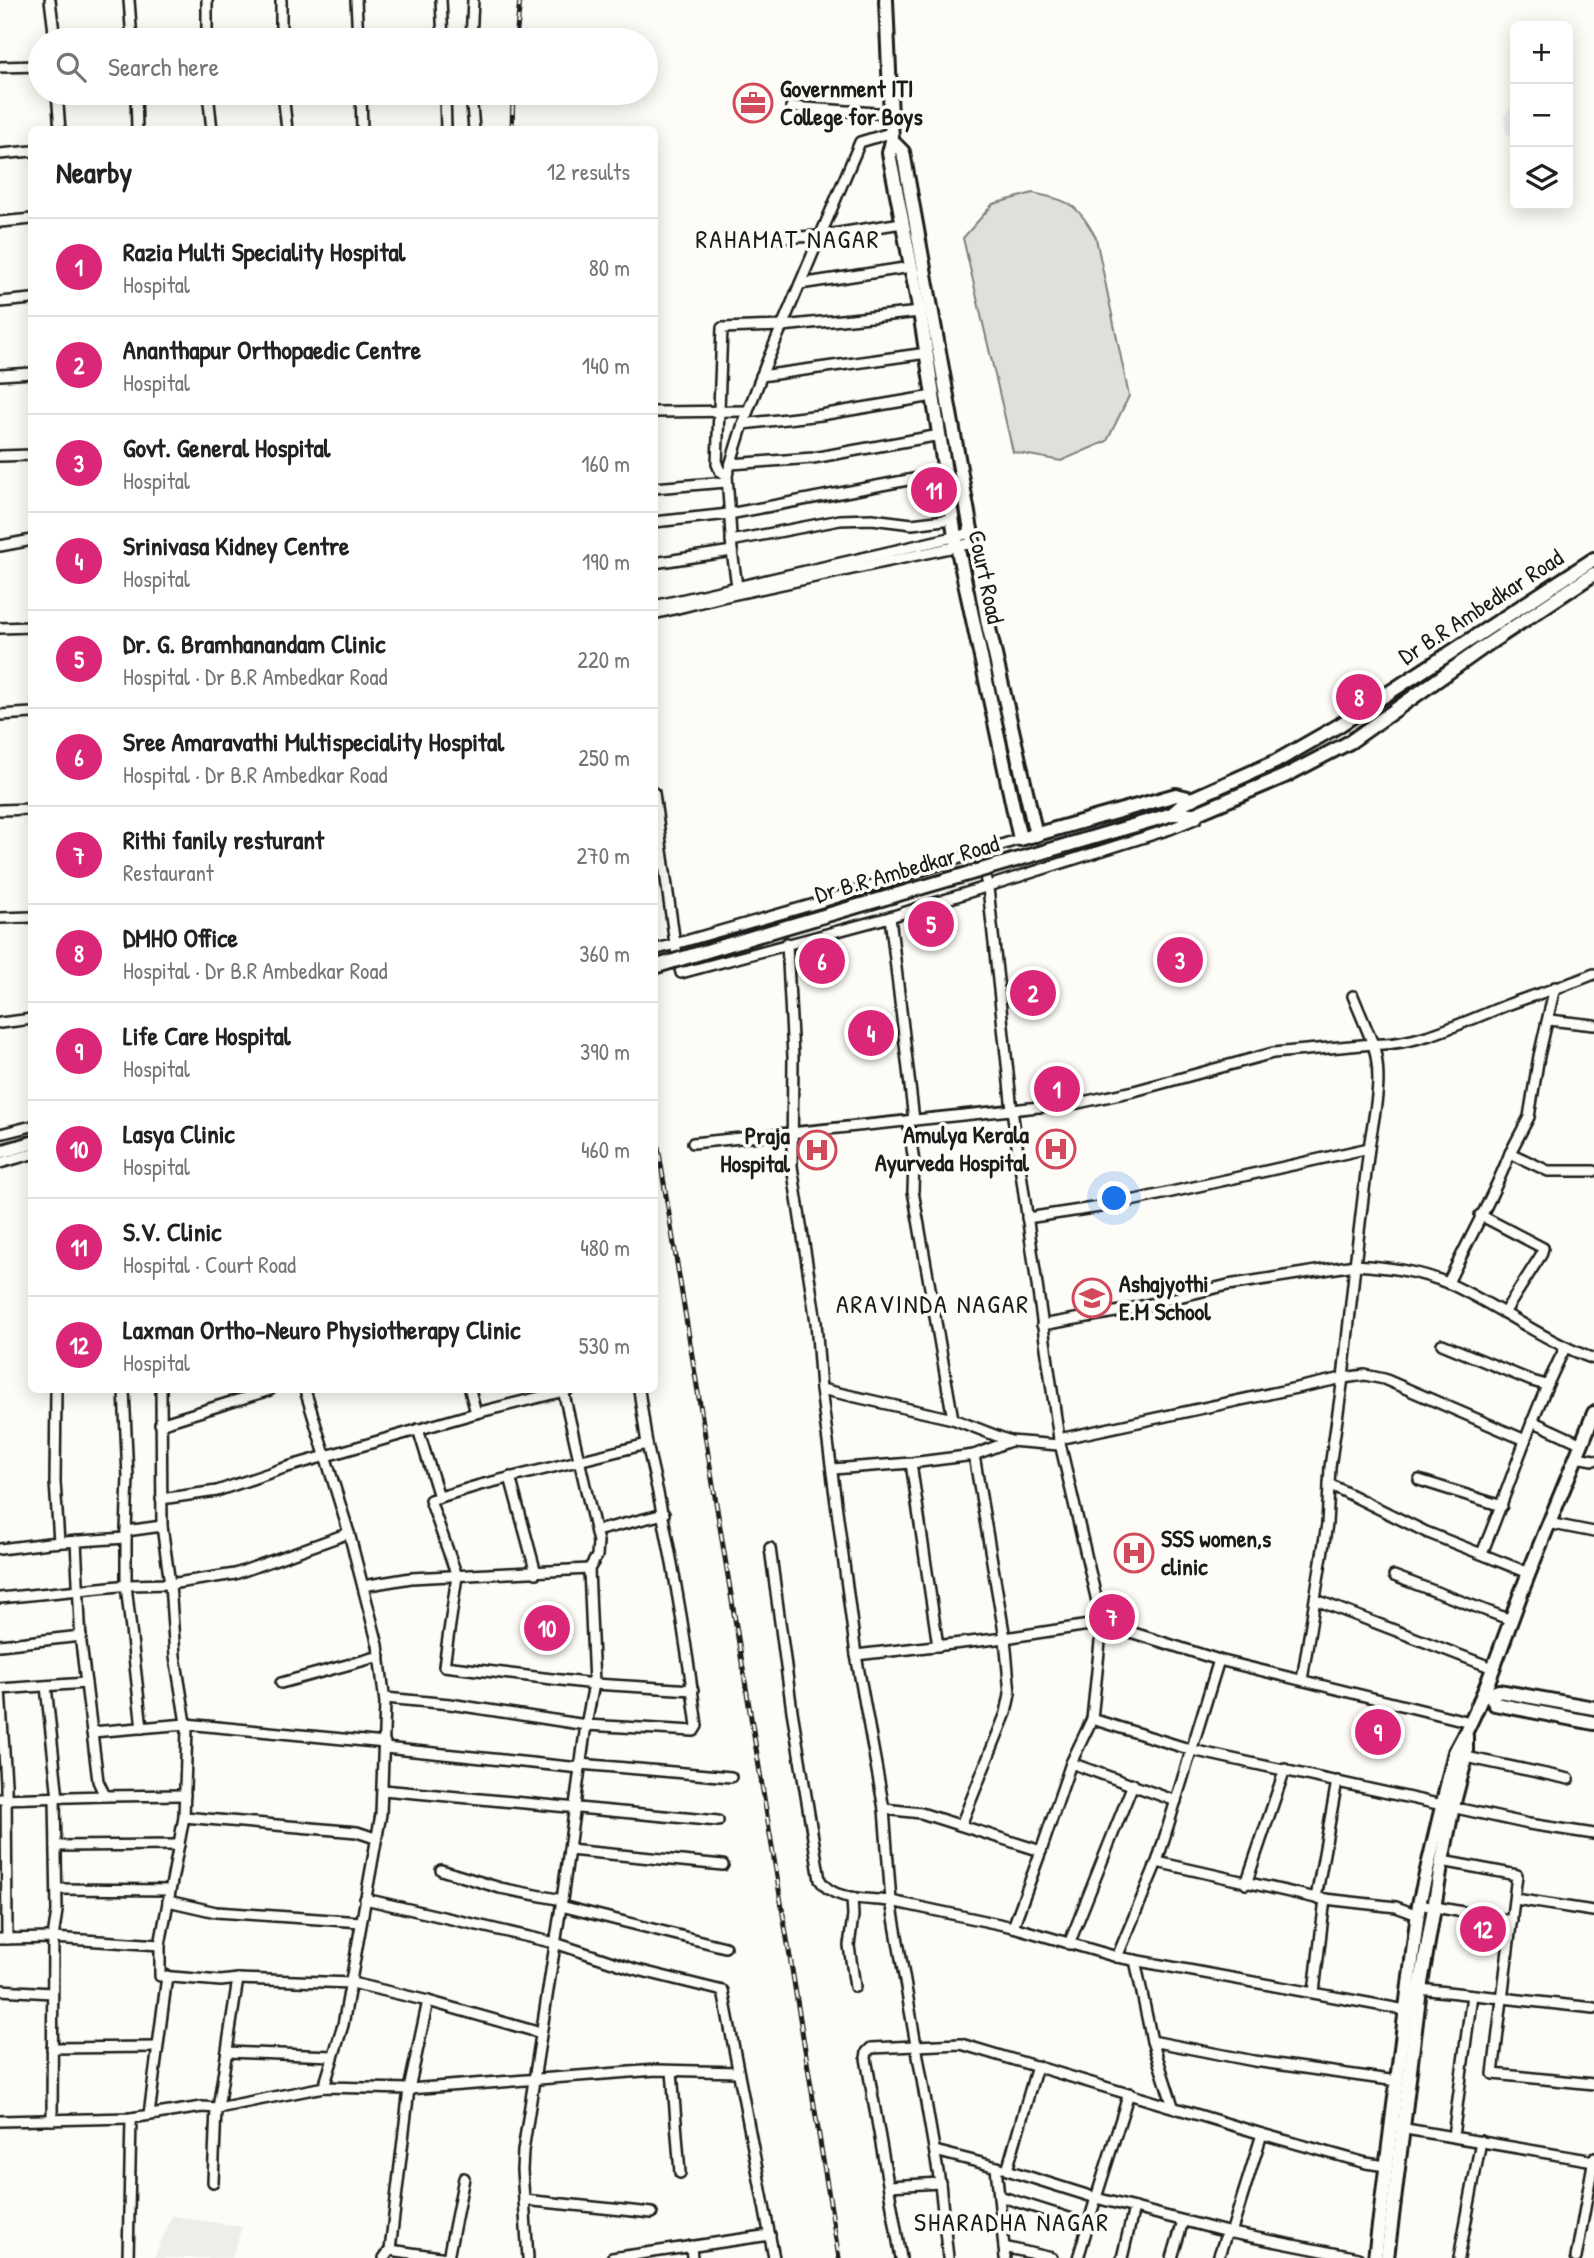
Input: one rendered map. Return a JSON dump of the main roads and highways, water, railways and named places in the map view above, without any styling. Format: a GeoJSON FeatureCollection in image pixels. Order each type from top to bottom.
{"type":"FeatureCollection","features":[{"type":"Feature","properties":{"kind":"railway"},"geometry":{"type":"LineString","coordinates":[[517,28],[520,0]]}},
{"type":"Feature","properties":{"kind":"railway"},"geometry":{"type":"LineString","coordinates":[[512,126],[513,105]]}},
{"type":"Feature","properties":{"kind":"railway"},"geometry":{"type":"LineString","coordinates":[[658,1147],[839,2258]]}},
{"type":"Feature","properties":{"kind":"place","name":"Government ITI College for Boys"},"geometry":{"type":"Point","coordinates":[753,103]}},
{"type":"Feature","properties":{"kind":"place","name":"S.V. Clinic"},"geometry":{"type":"Point","coordinates":[934,490]}},
{"type":"Feature","properties":{"kind":"place","name":"DMHO Office"},"geometry":{"type":"Point","coordinates":[1359,697]}},
{"type":"Feature","properties":{"kind":"place","name":"Dr. G. Bramhanandam Clinic"},"geometry":{"type":"Point","coordinates":[931,924]}},
{"type":"Feature","properties":{"kind":"place","name":"Govt. General Hospital"},"geometry":{"type":"Point","coordinates":[1180,960]}},
{"type":"Feature","properties":{"kind":"place","name":"Sree Amaravathi Multispeciality Hospital"},"geometry":{"type":"Point","coordinates":[822,961]}},
{"type":"Feature","properties":{"kind":"place","name":"Ananthapur Orthopaedic Centre"},"geometry":{"type":"Point","coordinates":[1033,993]}},
{"type":"Feature","properties":{"kind":"place","name":"Srinivasa Kidney Centre"},"geometry":{"type":"Point","coordinates":[871,1033]}},
{"type":"Feature","properties":{"kind":"place","name":"Razia Multi Speciality Hospital"},"geometry":{"type":"Point","coordinates":[1057,1089]}},
{"type":"Feature","properties":{"kind":"place","name":"Amulya Kerala Ayurveda Hospital"},"geometry":{"type":"Point","coordinates":[1056,1149]}},
{"type":"Feature","properties":{"kind":"place","name":"Praja Hospital"},"geometry":{"type":"Point","coordinates":[817,1150]}},
{"type":"Feature","properties":{"kind":"place","name":"Ashajyothi E.M School"},"geometry":{"type":"Point","coordinates":[1092,1298]}},
{"type":"Feature","properties":{"kind":"place","name":"SSS women,s clinic"},"geometry":{"type":"Point","coordinates":[1134,1553]}},
{"type":"Feature","properties":{"kind":"place","name":"Rithi fanily resturant"},"geometry":{"type":"Point","coordinates":[1112,1617]}},
{"type":"Feature","properties":{"kind":"place","name":"Lasya Clinic"},"geometry":{"type":"Point","coordinates":[547,1628]}},
{"type":"Feature","properties":{"kind":"place","name":"Life Care Hospital"},"geometry":{"type":"Point","coordinates":[1378,1732]}},
{"type":"Feature","properties":{"kind":"place","name":"Laxman Ortho-Neuro Physiotherapy Clinic"},"geometry":{"type":"Point","coordinates":[1483,1929]}},
{"type":"Feature","properties":{"kind":"district","name":"RAHAMAT NAGAR"},"geometry":{"type":"Point","coordinates":[788,239]}},
{"type":"Feature","properties":{"kind":"district","name":"ARAVINDA NAGAR"},"geometry":{"type":"Point","coordinates":[933,1304]}},
{"type":"Feature","properties":{"kind":"district","name":"SHARADHA NAGAR"},"geometry":{"type":"Point","coordinates":[1012,2222]}}]}
